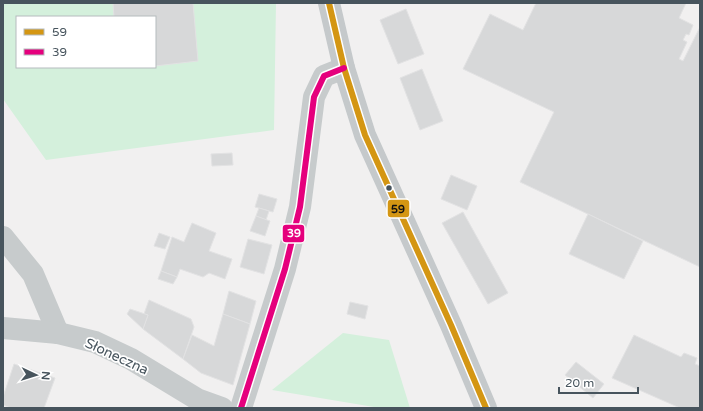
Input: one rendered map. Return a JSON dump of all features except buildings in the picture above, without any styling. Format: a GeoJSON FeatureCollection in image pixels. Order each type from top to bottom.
{"type":"FeatureCollection","features":[{"type":"Feature","properties":{"kind":"main road"},"geometry":{"type":"LineString","coordinates":[[329,3],[344,68],[365,135],[451,324],[486,408]]}},
{"type":"Feature","properties":{"kind":"street"},"geometry":{"type":"LineString","coordinates":[[241,408],[285,269],[300,207],[314,97],[324,76],[344,68]]}},
{"type":"Feature","properties":{"kind":"street"},"geometry":{"type":"LineString","coordinates":[[3,237],[33,274],[58,333]]}},
{"type":"Feature","properties":{"kind":"street","name":"Słoneczna"},"geometry":{"type":"LineString","coordinates":[[3,328],[58,333],[95,342],[131,359],[197,399],[222,408]]}},
{"type":"Feature","properties":{"kind":"green space"},"geometry":{"type":"Polygon","coordinates":[[[3,3],[276,3],[274,130],[46,160],[3,99],[3,3]]]}},
{"type":"Feature","properties":{"kind":"green space"},"geometry":{"type":"Polygon","coordinates":[[[343,333],[389,340],[410,408],[380,408],[272,390],[343,333]]]}},
{"type":"Feature","properties":{"kind":"transit line","name":"59"},"geometry":{"type":"LineString","coordinates":[[329,3],[344,68],[365,135],[451,325],[486,408]]}},
{"type":"Feature","properties":{"kind":"transit line","name":"39"},"geometry":{"type":"LineString","coordinates":[[241,408],[285,269],[300,207],[314,97],[324,76],[344,68]]}}]}
